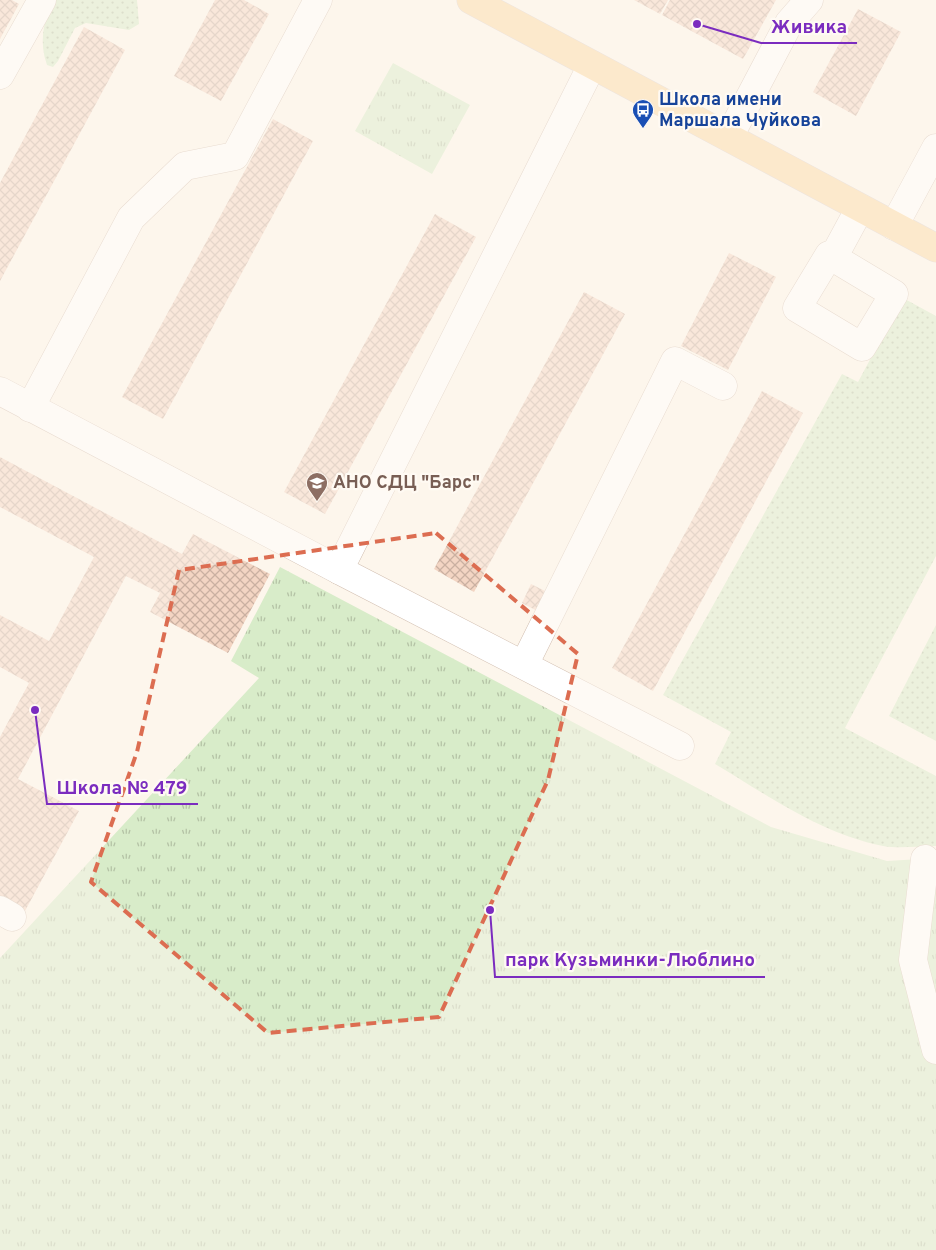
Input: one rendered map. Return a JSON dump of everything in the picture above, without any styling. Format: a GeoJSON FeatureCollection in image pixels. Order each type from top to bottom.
{"type":"FeatureCollection","features":[{"type":"Feature","properties":{"kind":"main road"},"geometry":{"type":"LineString","coordinates":[[471,0],[936,248]]}},
{"type":"Feature","properties":{"kind":"lane"},"geometry":{"type":"LineString","coordinates":[[0,75],[42,0]]}},
{"type":"Feature","properties":{"kind":"lane"},"geometry":{"type":"LineString","coordinates":[[30,408],[131,218],[185,166],[235,156],[318,0]]}},
{"type":"Feature","properties":{"kind":"lane"},"geometry":{"type":"LineString","coordinates":[[729,137],[789,23],[809,0]]}},
{"type":"Feature","properties":{"kind":"lane"},"geometry":{"type":"LineString","coordinates":[[339,570],[592,65]]}},
{"type":"Feature","properties":{"kind":"lane"},"geometry":{"type":"LineString","coordinates":[[894,226],[936,148]]}},
{"type":"Feature","properties":{"kind":"lane"},"geometry":{"type":"LineString","coordinates":[[833,258],[860,208]]}},
{"type":"Feature","properties":{"kind":"lane"},"geometry":{"type":"LineString","coordinates":[[524,665],[675,361],[723,386]]}},
{"type":"Feature","properties":{"kind":"lane"},"geometry":{"type":"LineString","coordinates":[[0,392],[680,746]]}},
{"type":"Feature","properties":{"kind":"lane"},"geometry":{"type":"LineString","coordinates":[[924,859],[913,960],[936,1050]]}},
{"type":"Feature","properties":{"kind":"highlighted area"},"geometry":{"type":"Polygon","coordinates":[[[436,533],[578,654],[548,780],[439,1017],[268,1033],[91,882],[137,752],[179,570],[436,533]]]}},
{"type":"Feature","properties":{"kind":"green space"},"geometry":{"type":"Polygon","coordinates":[[[53,0],[137,0],[139,24],[129,30],[86,23],[75,28],[53,67],[47,65],[43,49],[43,32],[53,0]]]}},
{"type":"Feature","properties":{"kind":"green space"},"geometry":{"type":"Polygon","coordinates":[[[393,63],[470,105],[432,174],[355,131],[393,63]]]}},
{"type":"Feature","properties":{"kind":"green space"},"geometry":{"type":"Polygon","coordinates":[[[903,298],[936,316],[936,556],[845,728],[936,776],[936,846],[889,847],[860,840],[816,823],[715,764],[731,732],[663,695],[842,374],[858,382],[903,298]]]}},
{"type":"Feature","properties":{"kind":"green space"},"geometry":{"type":"Polygon","coordinates":[[[280,567],[771,827],[887,861],[936,858],[936,1250],[0,1250],[0,958],[259,678],[231,661],[280,567]]]}},
{"type":"Feature","properties":{"kind":"green space"},"geometry":{"type":"Polygon","coordinates":[[[936,625],[936,741],[889,716],[936,625]]]}},
{"type":"Feature","properties":{"kind":"building"},"geometry":{"type":"Polygon","coordinates":[[[0,0],[12,0],[19,4],[0,39],[0,0]]]}},
{"type":"Feature","properties":{"kind":"building"},"geometry":{"type":"Polygon","coordinates":[[[215,0],[244,0],[269,14],[221,101],[174,76],[215,0]]]}},
{"type":"Feature","properties":{"kind":"building"},"geometry":{"type":"Polygon","coordinates":[[[634,0],[668,0],[660,14],[634,0]]]}},
{"type":"Feature","properties":{"kind":"building"},"geometry":{"type":"Polygon","coordinates":[[[670,0],[776,0],[743,59],[662,15],[670,0]]]}},
{"type":"Feature","properties":{"kind":"building"},"geometry":{"type":"Polygon","coordinates":[[[858,9],[901,32],[856,116],[813,92],[858,9]]]}},
{"type":"Feature","properties":{"kind":"building"},"geometry":{"type":"Polygon","coordinates":[[[84,27],[125,50],[0,281],[0,183],[84,27]]]}},
{"type":"Feature","properties":{"kind":"building"},"geometry":{"type":"Polygon","coordinates":[[[273,119],[313,141],[163,419],[122,397],[273,119]]]}},
{"type":"Feature","properties":{"kind":"building"},"geometry":{"type":"Polygon","coordinates":[[[435,214],[476,237],[325,514],[284,492],[435,214]]]}},
{"type":"Feature","properties":{"kind":"building"},"geometry":{"type":"Polygon","coordinates":[[[729,253],[776,277],[728,370],[681,346],[729,253]]]}},
{"type":"Feature","properties":{"kind":"building"},"geometry":{"type":"Polygon","coordinates":[[[584,292],[625,314],[474,592],[434,569],[584,292]]]}},
{"type":"Feature","properties":{"kind":"building"},"geometry":{"type":"Polygon","coordinates":[[[762,391],[803,413],[653,691],[612,668],[762,391]]]}},
{"type":"Feature","properties":{"kind":"building"},"geometry":{"type":"Polygon","coordinates":[[[0,457],[182,554],[193,534],[270,574],[228,653],[150,612],[160,593],[126,576],[18,779],[79,811],[25,911],[0,897],[0,737],[29,683],[0,667],[0,615],[49,641],[94,557],[0,507],[0,457]]]}},
{"type":"Feature","properties":{"kind":"building"},"geometry":{"type":"Polygon","coordinates":[[[531,584],[551,594],[541,613],[522,603],[531,584]]]}},
{"type":"Feature","properties":{"kind":"place","name":"Живика"},"geometry":{"type":"Point","coordinates":[697,24]}},
{"type":"Feature","properties":{"kind":"place","name":"Школа имени Маршала Чуйкова"},"geometry":{"type":"Point","coordinates":[643,129]}},
{"type":"Feature","properties":{"kind":"place","name":"АНО СДЦ \"Барс\""},"geometry":{"type":"Point","coordinates":[317,502]}},
{"type":"Feature","properties":{"kind":"place","name":"Школа № 479"},"geometry":{"type":"Point","coordinates":[35,710]}},
{"type":"Feature","properties":{"kind":"place","name":"парк Кузьминки-Люблино"},"geometry":{"type":"Point","coordinates":[490,910]}}]}
